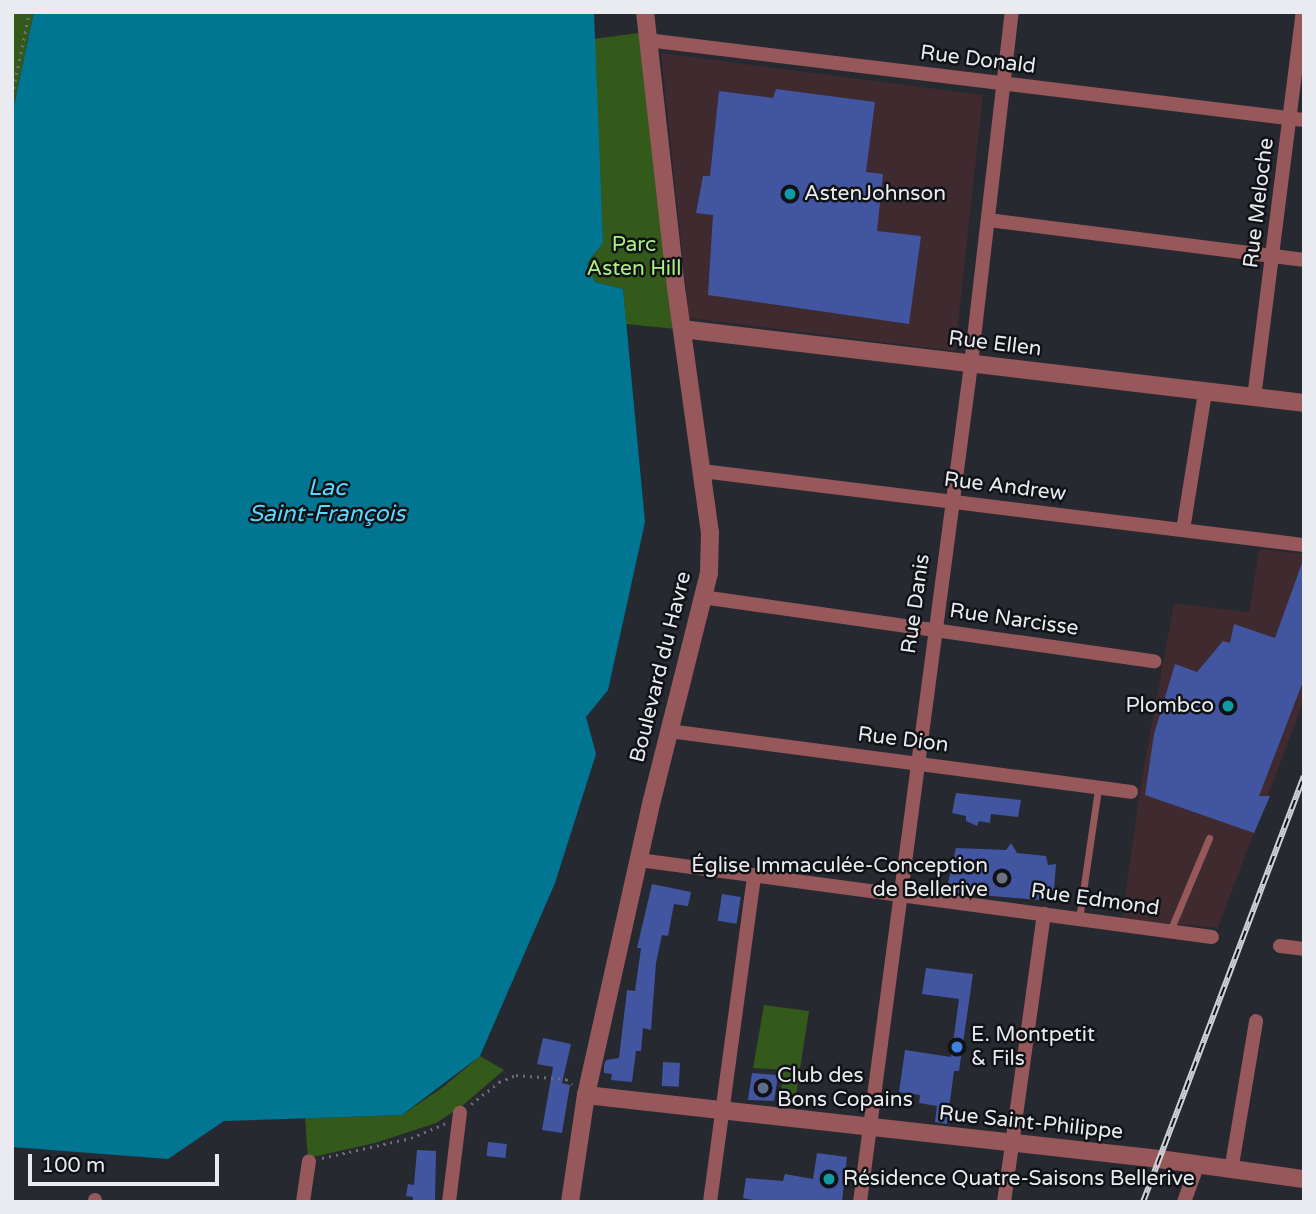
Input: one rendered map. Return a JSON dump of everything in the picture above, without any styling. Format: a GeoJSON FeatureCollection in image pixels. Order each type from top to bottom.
{"type":"FeatureCollection","features":[{"type":"Feature","properties":{"kind":"street","name":"Boulevard du Havre"},"geometry":{"type":"LineString","coordinates":[[570,1202],[586,1095],[669,731],[709,573],[710,533],[682,328],[645,12]]}},
{"type":"Feature","properties":{"kind":"street","name":"Rue Danis"},"geometry":{"type":"LineString","coordinates":[[860,1202],[916,763],[971,364],[1012,12]]}},
{"type":"Feature","properties":{"kind":"street","name":"Rue Meloche"},"geometry":{"type":"LineString","coordinates":[[1254,398],[1297,119],[1303,12]]}},
{"type":"Feature","properties":{"kind":"street","name":"Rue Donald"},"geometry":{"type":"LineString","coordinates":[[647,40],[1297,119]]}},
{"type":"Feature","properties":{"kind":"street"},"geometry":{"type":"LineString","coordinates":[[988,220],[1304,260]]}},
{"type":"Feature","properties":{"kind":"street","name":"Rue Ellen"},"geometry":{"type":"LineString","coordinates":[[682,328],[1304,403]]}},
{"type":"Feature","properties":{"kind":"street"},"geometry":{"type":"LineString","coordinates":[[1183,530],[1205,392]]}},
{"type":"Feature","properties":{"kind":"street","name":"Rue Andrew"},"geometry":{"type":"LineString","coordinates":[[702,471],[1304,545]]}},
{"type":"Feature","properties":{"kind":"street","name":"Rue Narcisse"},"geometry":{"type":"LineString","coordinates":[[702,597],[1154,660]]}},
{"type":"Feature","properties":{"kind":"street","name":"Rue Dion"},"geometry":{"type":"LineString","coordinates":[[669,731],[1131,792]]}},
{"type":"Feature","properties":{"kind":"street","name":"Rue Edmond"},"geometry":{"type":"LineString","coordinates":[[639,860],[1212,936]]}},
{"type":"Feature","properties":{"kind":"street"},"geometry":{"type":"LineString","coordinates":[[710,1202],[754,875]]}},
{"type":"Feature","properties":{"kind":"street"},"geometry":{"type":"LineString","coordinates":[[1004,1202],[1044,914]]}},
{"type":"Feature","properties":{"kind":"street"},"geometry":{"type":"LineString","coordinates":[[1280,946],[1304,949]]}},
{"type":"Feature","properties":{"kind":"street"},"geometry":{"type":"LineString","coordinates":[[1231,1171],[1256,1021]]}},
{"type":"Feature","properties":{"kind":"street","name":"Rue Saint-Philippe"},"geometry":{"type":"LineString","coordinates":[[586,1095],[1011,1145],[1159,1159],[1197,1167],[1304,1179]]}},
{"type":"Feature","properties":{"kind":"street"},"geometry":{"type":"LineString","coordinates":[[449,1202],[460,1113]]}},
{"type":"Feature","properties":{"kind":"street"},"geometry":{"type":"LineString","coordinates":[[303,1202],[309,1161]]}},
{"type":"Feature","properties":{"kind":"street"},"geometry":{"type":"LineString","coordinates":[[1184,1202],[1197,1167]]}},
{"type":"Feature","properties":{"kind":"lane"},"geometry":{"type":"LineString","coordinates":[[1079,919],[1098,788]]}},
{"type":"Feature","properties":{"kind":"lane"},"geometry":{"type":"LineString","coordinates":[[1170,931],[1209,838]]}},
{"type":"Feature","properties":{"kind":"path"},"geometry":{"type":"LineString","coordinates":[[12,95],[29,12]]}},
{"type":"Feature","properties":{"kind":"shaded area"},"geometry":{"type":"Polygon","coordinates":[[[661,53],[983,95],[955,351],[689,318],[661,53]]]}},
{"type":"Feature","properties":{"kind":"shaded area"},"geometry":{"type":"Polygon","coordinates":[[[1259,549],[1304,554],[1304,700],[1218,928],[1122,919],[1141,784],[1174,603],[1249,612],[1259,549]]]}},
{"type":"Feature","properties":{"kind":"green space"},"geometry":{"type":"Polygon","coordinates":[[[12,12],[34,12],[12,113],[12,12]]]}},
{"type":"Feature","properties":{"kind":"green space","name":"Parc Asten Hill"},"geometry":{"type":"Polygon","coordinates":[[[639,33],[676,329],[626,324],[623,289],[595,282],[587,263],[603,243],[593,39],[639,33]]]}},
{"type":"Feature","properties":{"kind":"green space"},"geometry":{"type":"Polygon","coordinates":[[[764,1005],[809,1011],[796,1095],[781,1093],[783,1070],[753,1068],[764,1005]]]}},
{"type":"Feature","properties":{"kind":"green space"},"geometry":{"type":"Polygon","coordinates":[[[480,1056],[504,1070],[462,1106],[436,1123],[375,1143],[308,1158],[305,1118],[402,1115],[443,1087],[480,1056]]]}},
{"type":"Feature","properties":{"kind":"water","name":"Lac Saint-François"},"geometry":{"type":"Polygon","coordinates":[[[34,12],[594,12],[603,243],[587,263],[595,282],[623,289],[645,522],[608,690],[586,717],[596,754],[555,883],[480,1056],[402,1115],[224,1121],[168,1159],[12,1147],[12,114],[34,12]]]}},
{"type":"Feature","properties":{"kind":"building","name":"AstenJohnson"},"geometry":{"type":"Polygon","coordinates":[[[776,89],[875,102],[866,172],[883,174],[877,231],[921,236],[909,324],[708,295],[713,215],[696,213],[703,176],[710,176],[719,91],[773,98],[776,89]]]}},
{"type":"Feature","properties":{"kind":"building","name":"Plombco"},"geometry":{"type":"Polygon","coordinates":[[[1302,563],[1304,679],[1259,796],[1270,796],[1254,833],[1145,795],[1154,734],[1175,664],[1197,672],[1223,641],[1230,643],[1234,624],[1275,638],[1302,563]]]}},
{"type":"Feature","properties":{"kind":"building"},"geometry":{"type":"Polygon","coordinates":[[[956,793],[1021,800],[1018,817],[991,814],[990,823],[979,821],[977,826],[966,821],[966,816],[952,813],[956,793]]]}},
{"type":"Feature","properties":{"kind":"building","name":"Église Immaculée-Conception de Bellerive"},"geometry":{"type":"Polygon","coordinates":[[[1011,843],[1017,853],[1046,856],[1048,865],[1056,864],[1054,891],[1044,891],[1039,900],[946,892],[956,848],[1006,850],[1011,843]]]}},
{"type":"Feature","properties":{"kind":"building"},"geometry":{"type":"Polygon","coordinates":[[[652,884],[691,892],[688,906],[674,904],[668,936],[662,935],[656,963],[651,1030],[643,1028],[641,1051],[636,1051],[632,1082],[611,1080],[612,1074],[604,1073],[604,1065],[606,1060],[619,1058],[627,990],[635,991],[641,948],[637,948],[652,884]]]}},
{"type":"Feature","properties":{"kind":"building"},"geometry":{"type":"Polygon","coordinates":[[[722,894],[741,897],[737,924],[718,921],[722,894]]]}},
{"type":"Feature","properties":{"kind":"building","name":"E. Montpetit & Fils"},"geometry":{"type":"Polygon","coordinates":[[[926,968],[973,974],[959,1071],[954,1071],[947,1124],[935,1122],[937,1106],[919,1103],[920,1095],[899,1092],[905,1050],[951,1057],[959,999],[922,994],[926,968]]]}},
{"type":"Feature","properties":{"kind":"building"},"geometry":{"type":"Polygon","coordinates":[[[543,1038],[571,1044],[562,1083],[570,1085],[562,1133],[542,1130],[553,1067],[537,1064],[543,1038]]]}},
{"type":"Feature","properties":{"kind":"building"},"geometry":{"type":"Polygon","coordinates":[[[663,1062],[680,1063],[679,1087],[662,1086],[663,1062]]]}},
{"type":"Feature","properties":{"kind":"building","name":"Club des Bons Copains"},"geometry":{"type":"Polygon","coordinates":[[[752,1073],[778,1075],[774,1101],[748,1100],[752,1073]]]}},
{"type":"Feature","properties":{"kind":"building"},"geometry":{"type":"Polygon","coordinates":[[[488,1142],[507,1144],[505,1158],[487,1156],[488,1142]]]}},
{"type":"Feature","properties":{"kind":"building"},"geometry":{"type":"Polygon","coordinates":[[[417,1150],[436,1151],[435,1202],[412,1202],[413,1197],[406,1196],[408,1184],[414,1185],[417,1150]]]}},
{"type":"Feature","properties":{"kind":"building"},"geometry":{"type":"Polygon","coordinates":[[[817,1153],[847,1157],[842,1202],[763,1202],[743,1198],[746,1178],[783,1181],[785,1174],[813,1179],[817,1153]]]}},
{"type":"Feature","properties":{"kind":"railway"},"geometry":{"type":"LineString","coordinates":[[1143,1202],[1304,776]]}},
{"type":"Feature","properties":{"kind":"place","name":"AstenJohnson"},"geometry":{"type":"Point","coordinates":[790,194]}},
{"type":"Feature","properties":{"kind":"place","name":"Plombco"},"geometry":{"type":"Point","coordinates":[1228,706]}},
{"type":"Feature","properties":{"kind":"place","name":"Église Immaculée-Conception de Bellerive"},"geometry":{"type":"Point","coordinates":[1002,878]}},
{"type":"Feature","properties":{"kind":"place","name":"E. Montpetit & Fils"},"geometry":{"type":"Point","coordinates":[957,1047]}},
{"type":"Feature","properties":{"kind":"place","name":"Club des Bons Copains"},"geometry":{"type":"Point","coordinates":[763,1088]}},
{"type":"Feature","properties":{"kind":"place","name":"Résidence Quatre-Saisons Bellerive"},"geometry":{"type":"Point","coordinates":[829,1179]}}]}
